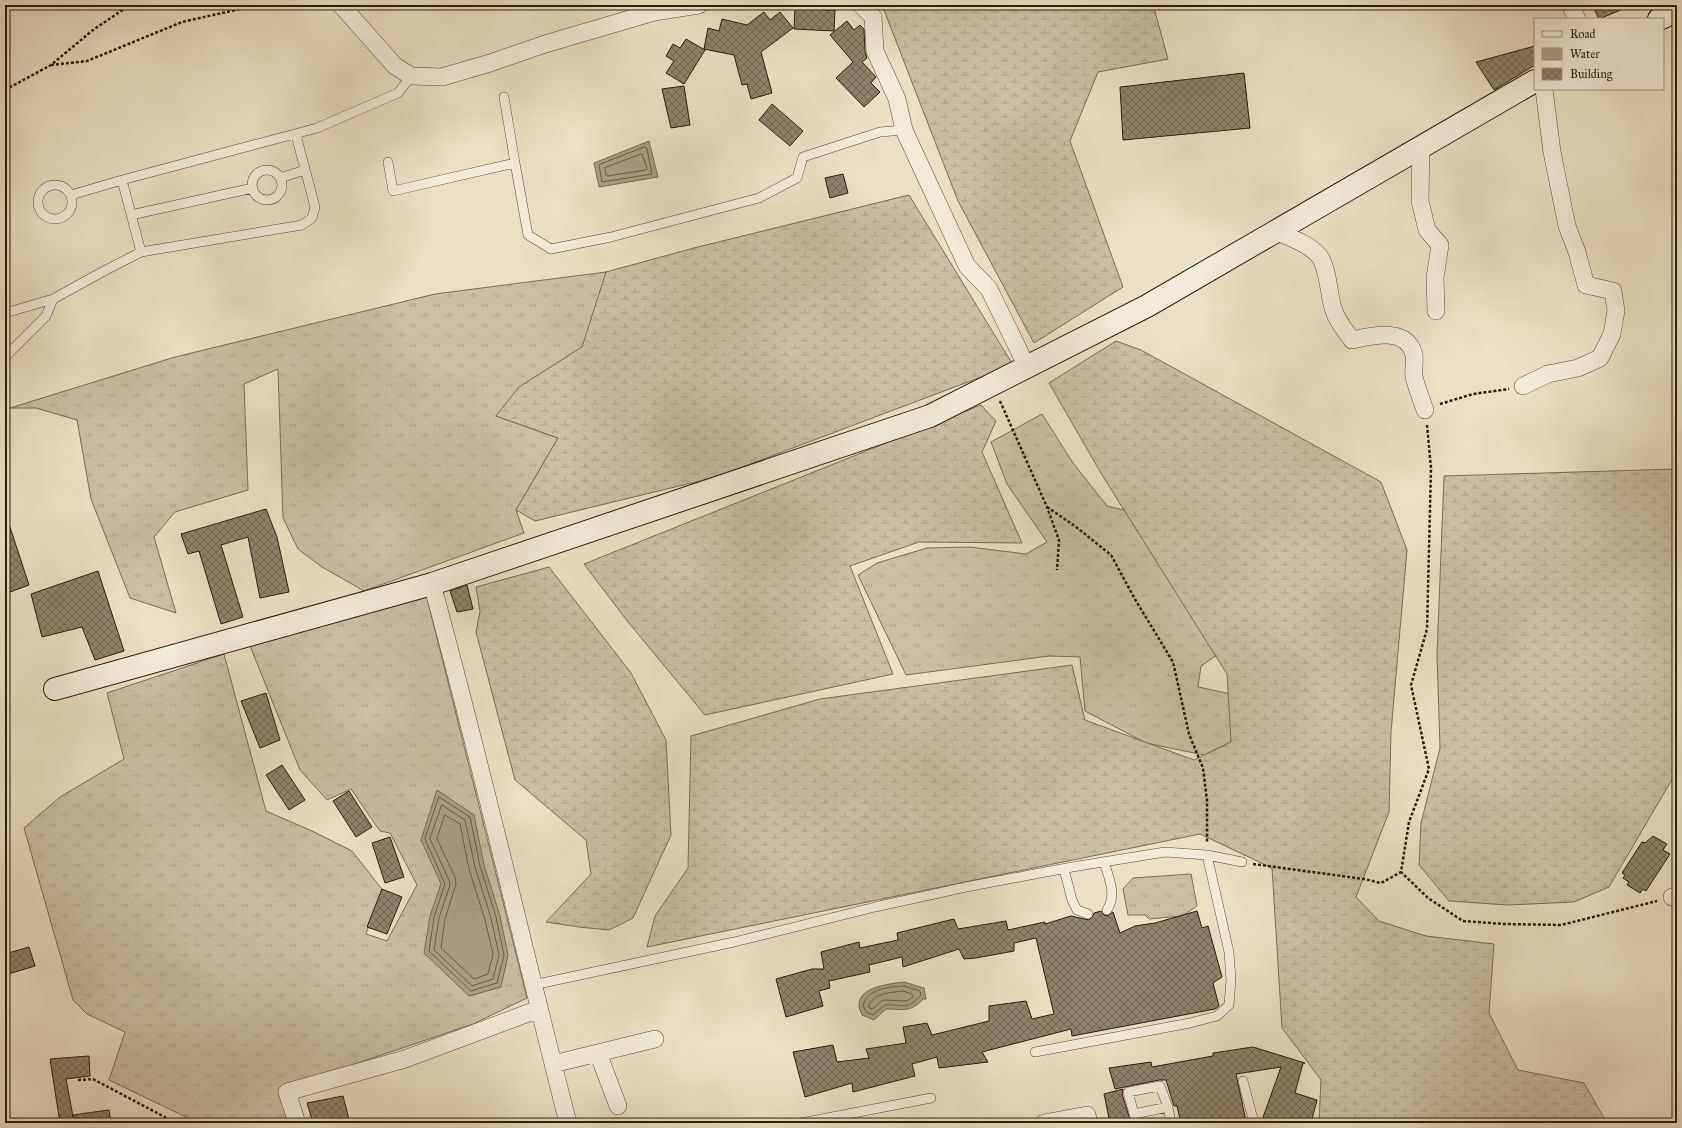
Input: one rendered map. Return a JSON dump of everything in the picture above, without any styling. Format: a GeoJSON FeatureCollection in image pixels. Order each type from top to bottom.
{"type":"FeatureCollection","features":[{"type":"Feature","properties":{"kind":"street"},"geometry":{"type":"LineString","coordinates":[[341,5],[395,66],[411,76],[442,77],[490,63],[545,44],[654,12],[699,5]]}},
{"type":"Feature","properties":{"kind":"street"},"geometry":{"type":"LineString","coordinates":[[861,5],[873,17],[876,51],[897,99],[904,130],[967,266],[989,290],[1027,366]]}},
{"type":"Feature","properties":{"kind":"street"},"geometry":{"type":"LineString","coordinates":[[1570,5],[1576,18]]}},
{"type":"Feature","properties":{"kind":"street"},"geometry":{"type":"LineString","coordinates":[[1661,18],[1677,11]]}},
{"type":"Feature","properties":{"kind":"street"},"geometry":{"type":"LineString","coordinates":[[55,689],[432,584],[930,416],[1147,306],[1534,82]]}},
{"type":"Feature","properties":{"kind":"street"},"geometry":{"type":"LineString","coordinates":[[1523,386],[1548,374],[1578,368],[1600,358],[1612,334],[1616,311],[1613,291],[1586,285],[1577,252],[1566,226],[1552,152],[1544,90]]}},
{"type":"Feature","properties":{"kind":"street"},"geometry":{"type":"LineString","coordinates":[[1421,147],[1420,201],[1426,230],[1440,245],[1435,278],[1436,311]]}},
{"type":"Feature","properties":{"kind":"street"},"geometry":{"type":"LineString","coordinates":[[1275,232],[1300,241],[1320,258],[1329,283],[1333,309],[1342,326],[1352,340],[1385,334],[1401,338],[1410,347],[1414,355],[1414,376],[1425,410]]}},
{"type":"Feature","properties":{"kind":"street"},"geometry":{"type":"LineString","coordinates":[[432,584],[459,681],[568,1123]]}},
{"type":"Feature","properties":{"kind":"street"},"geometry":{"type":"LineString","coordinates":[[298,1123],[286,1092],[405,1059],[539,1009]]}},
{"type":"Feature","properties":{"kind":"street"},"geometry":{"type":"LineString","coordinates":[[553,1064],[655,1039]]}},
{"type":"Feature","properties":{"kind":"street"},"geometry":{"type":"LineString","coordinates":[[598,1053],[618,1106]]}},
{"type":"Feature","properties":{"kind":"street"},"geometry":{"type":"LineString","coordinates":[[1044,1123],[1087,1115],[1089,1123]]}},
{"type":"Feature","properties":{"kind":"lane"},"geometry":{"type":"LineString","coordinates":[[71,195],[122,180],[296,135],[317,128],[398,93],[411,76]]}},
{"type":"Feature","properties":{"kind":"lane"},"geometry":{"type":"LineString","coordinates":[[504,97],[528,236],[551,249],[611,237],[759,198],[797,178],[803,157],[880,132],[904,130]]}},
{"type":"Feature","properties":{"kind":"lane"},"geometry":{"type":"LineString","coordinates":[[5,313],[53,299],[141,252],[302,225],[312,218],[315,207],[296,135]]}},
{"type":"Feature","properties":{"kind":"lane"},"geometry":{"type":"LineString","coordinates":[[388,162],[393,191],[515,163]]}},
{"type":"Feature","properties":{"kind":"lane"},"geometry":{"type":"LineString","coordinates":[[264,170],[278,173],[280,178],[282,187],[280,192],[272,198],[262,199],[255,193],[252,184],[256,175],[264,170]]}},
{"type":"Feature","properties":{"kind":"lane"},"geometry":{"type":"LineString","coordinates":[[280,178],[305,170]]}},
{"type":"Feature","properties":{"kind":"lane"},"geometry":{"type":"LineString","coordinates":[[122,180],[141,252]]}},
{"type":"Feature","properties":{"kind":"lane"},"geometry":{"type":"LineString","coordinates":[[131,215],[253,188]]}},
{"type":"Feature","properties":{"kind":"lane"},"geometry":{"type":"LineString","coordinates":[[5,357],[46,316],[53,299]]}},
{"type":"Feature","properties":{"kind":"lane"},"geometry":{"type":"LineString","coordinates":[[533,985],[734,942],[883,905],[1104,862],[1165,852],[1207,855],[1242,862]]}},
{"type":"Feature","properties":{"kind":"lane"},"geometry":{"type":"LineString","coordinates":[[1036,1052],[1190,1024],[1218,1016],[1229,1005],[1231,980],[1229,952],[1207,855]]}},
{"type":"Feature","properties":{"kind":"lane"},"geometry":{"type":"LineString","coordinates":[[1104,862],[1113,896],[1112,903],[1107,910]]}},
{"type":"Feature","properties":{"kind":"lane"},"geometry":{"type":"LineString","coordinates":[[1064,869],[1072,900],[1077,910],[1088,914]]}},
{"type":"Feature","properties":{"kind":"lane"},"geometry":{"type":"LineString","coordinates":[[1244,1081],[1254,1123]]}},
{"type":"Feature","properties":{"kind":"lane"},"geometry":{"type":"LineString","coordinates":[[801,1123],[931,1098]]}},
{"type":"Feature","properties":{"kind":"lane"},"geometry":{"type":"LineString","coordinates":[[1168,1107],[1171,1123]]}},
{"type":"Feature","properties":{"kind":"path"},"geometry":{"type":"LineString","coordinates":[[5,90],[51,64],[93,30],[130,5]]}},
{"type":"Feature","properties":{"kind":"path"},"geometry":{"type":"LineString","coordinates":[[51,64],[87,60],[182,22],[258,5]]}},
{"type":"Feature","properties":{"kind":"path"},"geometry":{"type":"LineString","coordinates":[[993,384],[1047,507],[1059,540],[1057,570]]}},
{"type":"Feature","properties":{"kind":"path"},"geometry":{"type":"LineString","coordinates":[[1401,872],[1409,822],[1429,769],[1411,685],[1427,629],[1432,468],[1425,410],[1446,401],[1466,396],[1523,386]]}},
{"type":"Feature","properties":{"kind":"path"},"geometry":{"type":"LineString","coordinates":[[1047,507],[1076,526],[1111,555],[1136,601],[1173,662],[1189,734],[1203,768],[1207,806],[1207,855]]}},
{"type":"Feature","properties":{"kind":"path"},"geometry":{"type":"LineString","coordinates":[[1242,862],[1260,866],[1364,879],[1381,883],[1401,872]]}},
{"type":"Feature","properties":{"kind":"path"},"geometry":{"type":"LineString","coordinates":[[1401,872],[1428,898],[1463,921],[1504,924],[1560,925],[1674,897]]}},
{"type":"Feature","properties":{"kind":"path"},"geometry":{"type":"LineString","coordinates":[[78,1080],[93,1079],[176,1123]]}},
{"type":"Feature","properties":{"kind":"green space"},"geometry":{"type":"Polygon","coordinates":[[[896,5],[1137,5],[1154,8],[1168,59],[1098,72],[1070,141],[1123,287],[1034,343],[958,201],[884,10],[896,5]]]}},
{"type":"Feature","properties":{"kind":"green space"},"geometry":{"type":"Polygon","coordinates":[[[909,195],[1013,365],[716,477],[535,521],[516,510],[558,438],[496,416],[519,387],[582,347],[606,272],[694,248],[909,195]]]}},
{"type":"Feature","properties":{"kind":"green space"},"geometry":{"type":"Polygon","coordinates":[[[606,272],[600,324],[583,368],[496,416],[558,438],[516,510],[524,533],[364,591],[322,567],[298,549],[283,518],[278,369],[244,384],[248,490],[175,512],[154,537],[176,613],[130,598],[91,499],[77,420],[36,408],[10,408],[175,357],[435,294],[606,272]]]}},
{"type":"Feature","properties":{"kind":"green space"},"geometry":{"type":"Polygon","coordinates":[[[1116,341],[1141,350],[1381,482],[1407,550],[1391,732],[1389,812],[1356,897],[1379,921],[1426,936],[1494,944],[1489,1013],[1518,1070],[1584,1083],[1607,1123],[1319,1123],[1321,1080],[1282,1028],[1272,868],[1200,834],[647,947],[655,916],[688,868],[691,736],[820,699],[1072,665],[1085,720],[1194,760],[1231,742],[1227,674],[1102,475],[1049,383],[1116,341]]]}},
{"type":"Feature","properties":{"kind":"green space"},"geometry":{"type":"Polygon","coordinates":[[[981,405],[996,421],[982,452],[1022,543],[919,542],[850,566],[893,674],[705,715],[628,622],[584,564],[981,405]]]}},
{"type":"Feature","properties":{"kind":"green space"},"geometry":{"type":"Polygon","coordinates":[[[1042,414],[1073,463],[1107,506],[1157,518],[1227,648],[1201,666],[1198,687],[1231,694],[1231,742],[1204,755],[1146,743],[1085,711],[1080,657],[1049,656],[906,675],[858,575],[877,563],[927,548],[970,547],[1026,554],[1047,542],[1007,484],[991,442],[1042,414]]]}},
{"type":"Feature","properties":{"kind":"green space"},"geometry":{"type":"Polygon","coordinates":[[[1677,469],[1677,771],[1609,887],[1574,902],[1508,905],[1449,901],[1419,865],[1421,823],[1440,748],[1437,655],[1444,476],[1677,469]]]}},
{"type":"Feature","properties":{"kind":"green space"},"geometry":{"type":"Polygon","coordinates":[[[549,567],[631,673],[666,740],[671,835],[633,918],[609,930],[546,922],[591,874],[586,840],[515,780],[476,632],[480,611],[476,587],[549,567]]]}},
{"type":"Feature","properties":{"kind":"green space"},"geometry":{"type":"Polygon","coordinates":[[[426,594],[527,998],[473,1024],[346,1067],[280,1087],[288,1123],[218,1123],[192,1120],[109,1080],[125,1032],[87,1014],[73,1000],[24,828],[60,797],[124,759],[107,693],[224,654],[266,811],[312,831],[352,851],[382,889],[366,934],[387,941],[417,885],[390,833],[380,831],[351,789],[327,800],[300,770],[250,646],[426,594]]]}},
{"type":"Feature","properties":{"kind":"green space"},"geometry":{"type":"Polygon","coordinates":[[[1191,874],[1197,906],[1182,916],[1149,919],[1145,915],[1128,915],[1123,889],[1133,878],[1191,874]]]}},
{"type":"Feature","properties":{"kind":"water"},"geometry":{"type":"Polygon","coordinates":[[[649,141],[658,177],[599,187],[594,163],[649,141]]]}},
{"type":"Feature","properties":{"kind":"water"},"geometry":{"type":"Polygon","coordinates":[[[437,790],[474,815],[484,865],[500,916],[508,955],[501,987],[469,996],[424,953],[430,916],[441,884],[421,840],[437,790]]]}},
{"type":"Feature","properties":{"kind":"water"},"geometry":{"type":"Polygon","coordinates":[[[904,982],[924,988],[926,999],[923,999],[910,1008],[902,1010],[886,1009],[874,1020],[862,1015],[859,1006],[860,999],[869,990],[884,985],[904,982]]]}},
{"type":"Feature","properties":{"kind":"building"},"geometry":{"type":"Polygon","coordinates":[[[808,5],[822,5],[822,10],[835,10],[834,31],[794,29],[795,7],[807,8],[808,5]]]}},
{"type":"Feature","properties":{"kind":"building"},"geometry":{"type":"Polygon","coordinates":[[[1592,5],[1633,5],[1601,18],[1598,18],[1592,5]]]}},
{"type":"Feature","properties":{"kind":"building"},"geometry":{"type":"Polygon","coordinates":[[[764,12],[770,20],[780,12],[793,28],[761,52],[772,93],[751,99],[747,84],[742,85],[734,55],[704,49],[708,28],[719,31],[722,19],[747,25],[764,12]]]}},
{"type":"Feature","properties":{"kind":"building"},"geometry":{"type":"Polygon","coordinates":[[[847,21],[854,30],[860,25],[864,29],[865,52],[867,58],[862,62],[876,77],[871,83],[880,92],[864,107],[836,78],[853,62],[830,35],[847,21]]]}},
{"type":"Feature","properties":{"kind":"building"},"geometry":{"type":"Polygon","coordinates":[[[686,39],[705,50],[684,84],[666,73],[674,61],[666,56],[673,44],[680,48],[686,39]]]}},
{"type":"Feature","properties":{"kind":"building"},"geometry":{"type":"Polygon","coordinates":[[[1534,46],[1534,66],[1494,90],[1476,62],[1534,46]]]}},
{"type":"Feature","properties":{"kind":"building"},"geometry":{"type":"Polygon","coordinates":[[[1244,73],[1250,128],[1123,140],[1120,87],[1244,73]]]}},
{"type":"Feature","properties":{"kind":"building"},"geometry":{"type":"Polygon","coordinates":[[[684,86],[690,125],[671,128],[662,89],[684,86]]]}},
{"type":"Feature","properties":{"kind":"building"},"geometry":{"type":"Polygon","coordinates":[[[772,104],[803,131],[790,146],[759,120],[772,104]]]}},
{"type":"Feature","properties":{"kind":"building"},"geometry":{"type":"Polygon","coordinates":[[[843,174],[848,193],[830,198],[825,178],[843,174]]]}},
{"type":"Feature","properties":{"kind":"building"},"geometry":{"type":"Polygon","coordinates":[[[266,509],[277,537],[289,592],[260,598],[248,537],[221,545],[243,617],[221,624],[199,551],[188,554],[181,534],[266,509]]]}},
{"type":"Feature","properties":{"kind":"building"},"geometry":{"type":"Polygon","coordinates":[[[7,518],[29,585],[5,594],[5,519],[7,518]]]}},
{"type":"Feature","properties":{"kind":"building"},"geometry":{"type":"Polygon","coordinates":[[[98,571],[124,651],[95,660],[82,627],[42,637],[31,594],[98,571]]]}},
{"type":"Feature","properties":{"kind":"building"},"geometry":{"type":"Polygon","coordinates":[[[467,585],[473,609],[457,612],[450,591],[467,585]]]}},
{"type":"Feature","properties":{"kind":"building"},"geometry":{"type":"Polygon","coordinates":[[[266,693],[280,740],[260,748],[241,701],[266,693]]]}},
{"type":"Feature","properties":{"kind":"building"},"geometry":{"type":"Polygon","coordinates":[[[282,765],[305,800],[289,810],[266,775],[282,765]]]}},
{"type":"Feature","properties":{"kind":"building"},"geometry":{"type":"Polygon","coordinates":[[[349,791],[372,827],[356,837],[333,801],[349,791]]]}},
{"type":"Feature","properties":{"kind":"building"},"geometry":{"type":"Polygon","coordinates":[[[1653,836],[1667,844],[1663,850],[1670,854],[1646,891],[1643,889],[1640,893],[1627,885],[1629,882],[1623,878],[1625,875],[1622,873],[1642,842],[1645,843],[1653,836]]]}},
{"type":"Feature","properties":{"kind":"building"},"geometry":{"type":"Polygon","coordinates":[[[390,837],[404,877],[385,883],[372,843],[390,837]]]}},
{"type":"Feature","properties":{"kind":"building"},"geometry":{"type":"Polygon","coordinates":[[[382,889],[402,897],[387,934],[367,927],[382,889]]]}},
{"type":"Feature","properties":{"kind":"building"},"geometry":{"type":"Polygon","coordinates":[[[1101,911],[1107,916],[1113,912],[1120,933],[1135,926],[1155,923],[1197,911],[1202,928],[1208,926],[1222,977],[1213,983],[1219,1006],[1215,1009],[1072,1036],[1071,1029],[982,1052],[988,1062],[939,1068],[937,1057],[912,1064],[915,1076],[853,1092],[852,1083],[805,1097],[793,1052],[833,1045],[837,1062],[869,1058],[866,1049],[906,1043],[903,1027],[927,1023],[932,1035],[989,1021],[989,1006],[1026,1001],[1032,1019],[1054,1014],[1036,938],[1014,943],[1014,951],[976,958],[964,959],[959,949],[903,967],[902,957],[869,965],[870,972],[829,981],[830,988],[819,991],[823,1006],[786,1017],[776,979],[812,969],[824,969],[821,952],[859,942],[860,948],[898,940],[897,933],[954,919],[958,929],[1006,921],[1008,930],[1045,922],[1045,924],[1071,916],[1089,920],[1094,913],[1101,911]]]}},
{"type":"Feature","properties":{"kind":"building"},"geometry":{"type":"Polygon","coordinates":[[[29,947],[35,966],[5,975],[5,954],[29,947]]]}},
{"type":"Feature","properties":{"kind":"building"},"geometry":{"type":"Polygon","coordinates":[[[1253,1047],[1305,1063],[1303,1063],[1295,1093],[1317,1100],[1311,1123],[1261,1123],[1281,1067],[1236,1074],[1246,1121],[1238,1123],[1181,1123],[1177,1106],[1174,1106],[1166,1080],[1159,1080],[1115,1089],[1109,1068],[1151,1062],[1152,1067],[1213,1056],[1213,1053],[1253,1047]]]}},
{"type":"Feature","properties":{"kind":"building"},"geometry":{"type":"Polygon","coordinates":[[[89,1056],[90,1076],[66,1079],[74,1122],[73,1115],[109,1110],[111,1123],[60,1123],[50,1059],[89,1056]]]}},
{"type":"Feature","properties":{"kind":"building"},"geometry":{"type":"Polygon","coordinates":[[[1123,1089],[1122,1094],[1131,1123],[1110,1123],[1104,1094],[1123,1089]]]}},
{"type":"Feature","properties":{"kind":"building"},"geometry":{"type":"Polygon","coordinates":[[[343,1096],[350,1123],[313,1123],[307,1103],[343,1096]]]}}]}
